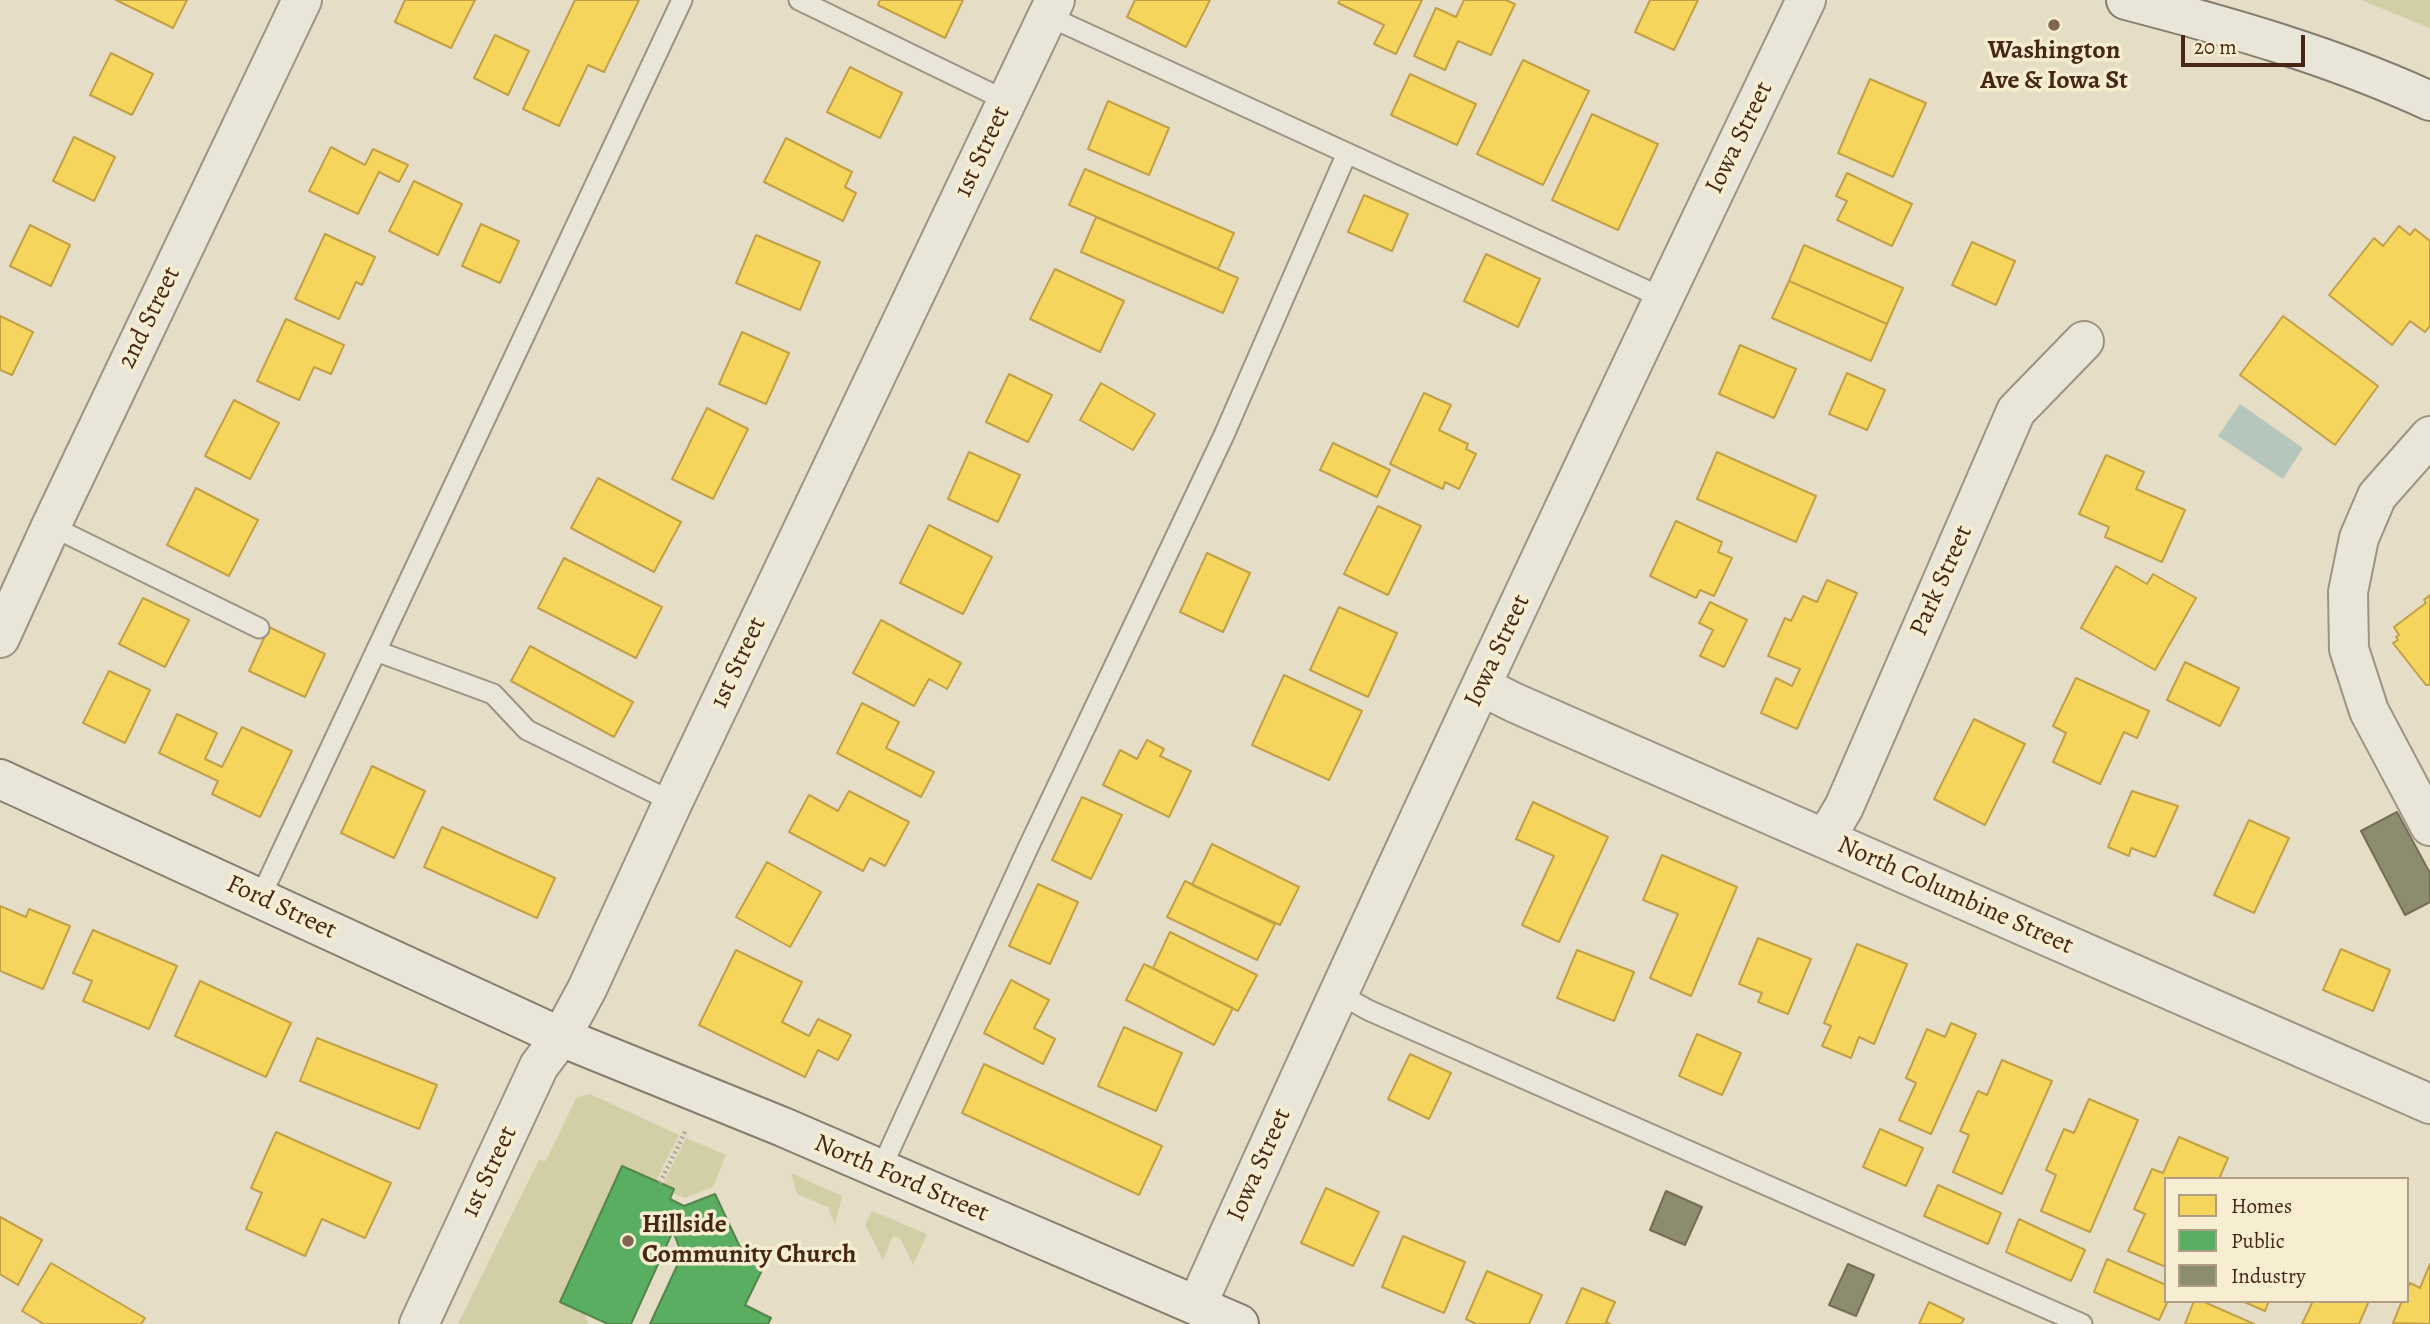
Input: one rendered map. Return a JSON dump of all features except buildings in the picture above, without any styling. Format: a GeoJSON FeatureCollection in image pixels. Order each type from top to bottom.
{"type":"FeatureCollection","features":[{"type":"Feature","properties":{"kind":"street","name":"2nd Street"},"geometry":{"type":"LineString","coordinates":[[0,638],[302,0]]}},
{"type":"Feature","properties":{"kind":"street","name":"Iowa Street"},"geometry":{"type":"LineString","coordinates":[[1197,1305],[1481,686],[1806,0]]}},
{"type":"Feature","properties":{"kind":"street"},"geometry":{"type":"LineString","coordinates":[[2126,0],[2287,44],[2378,77],[2430,101]]}},
{"type":"Feature","properties":{"kind":"street","name":"1st Street"},"geometry":{"type":"LineString","coordinates":[[419,1324],[539,1066],[561,1037],[587,989],[673,802],[1051,8]]}},
{"type":"Feature","properties":{"kind":"street","name":"Park Street"},"geometry":{"type":"LineString","coordinates":[[1825,839],[1844,807],[2016,411],[2084,341]]}},
{"type":"Feature","properties":{"kind":"street"},"geometry":{"type":"LineString","coordinates":[[2430,436],[2378,496],[2359,538],[2348,592],[2349,649],[2369,710],[2430,826]]}},
{"type":"Feature","properties":{"kind":"street","name":"North Columbine Street"},"geometry":{"type":"LineString","coordinates":[[1481,686],[2430,1104]]}},
{"type":"Feature","properties":{"kind":"street","name":"Ford Street"},"geometry":{"type":"LineString","coordinates":[[0,779],[561,1037]]}},
{"type":"Feature","properties":{"kind":"street","name":"North Ford Street"},"geometry":{"type":"LineString","coordinates":[[561,1037],[782,1128],[1239,1324]]}},
{"type":"Feature","properties":{"kind":"lane"},"geometry":{"type":"LineString","coordinates":[[260,898],[682,0]]}},
{"type":"Feature","properties":{"kind":"lane"},"geometry":{"type":"LineString","coordinates":[[799,0],[1007,101]]}},
{"type":"Feature","properties":{"kind":"lane"},"geometry":{"type":"LineString","coordinates":[[838,18],[846,0]]}},
{"type":"Feature","properties":{"kind":"lane"},"geometry":{"type":"LineString","coordinates":[[1051,8],[1347,153],[1663,298]]}},
{"type":"Feature","properties":{"kind":"lane"},"geometry":{"type":"LineString","coordinates":[[880,1171],[1027,850],[1224,435],[1347,153]]}},
{"type":"Feature","properties":{"kind":"lane"},"geometry":{"type":"LineString","coordinates":[[51,526],[259,628]]}},
{"type":"Feature","properties":{"kind":"lane"},"geometry":{"type":"LineString","coordinates":[[376,651],[493,694],[527,730],[673,802]]}},
{"type":"Feature","properties":{"kind":"lane"},"geometry":{"type":"LineString","coordinates":[[1338,993],[1368,1010],[2082,1324]]}},
{"type":"Feature","properties":{"kind":"path"},"geometry":{"type":"LineString","coordinates":[[660,1183],[687,1129]]}},
{"type":"Feature","properties":{"kind":"shaded area"},"geometry":{"type":"Polygon","coordinates":[[[2361,0],[2430,0],[2430,28],[2361,0]]]}},
{"type":"Feature","properties":{"kind":"shaded area"},"geometry":{"type":"Polygon","coordinates":[[[2240,404],[2303,448],[2283,479],[2218,436],[2240,404]]]}},
{"type":"Feature","properties":{"kind":"shaded area"},"geometry":{"type":"Polygon","coordinates":[[[590,1094],[679,1135],[656,1181],[622,1166],[561,1302],[585,1314],[588,1324],[458,1324],[539,1160],[546,1161],[576,1098],[590,1094]]]}},
{"type":"Feature","properties":{"kind":"shaded area"},"geometry":{"type":"Polygon","coordinates":[[[686,1138],[726,1155],[713,1187],[685,1198],[673,1193],[674,1189],[663,1184],[686,1138]]]}},
{"type":"Feature","properties":{"kind":"shaded area"},"geometry":{"type":"Polygon","coordinates":[[[791,1173],[842,1196],[835,1225],[828,1207],[797,1194],[791,1173]]]}},
{"type":"Feature","properties":{"kind":"shaded area"},"geometry":{"type":"Polygon","coordinates":[[[872,1211],[927,1234],[913,1265],[900,1238],[893,1236],[883,1260],[865,1225],[872,1211]]]}},
{"type":"Feature","properties":{"kind":"place","name":"Washington Ave & Iowa St"},"geometry":{"type":"Point","coordinates":[2054,25]}},
{"type":"Feature","properties":{"kind":"place","name":"Hillside Community Church"},"geometry":{"type":"Point","coordinates":[628,1241]}}]}
